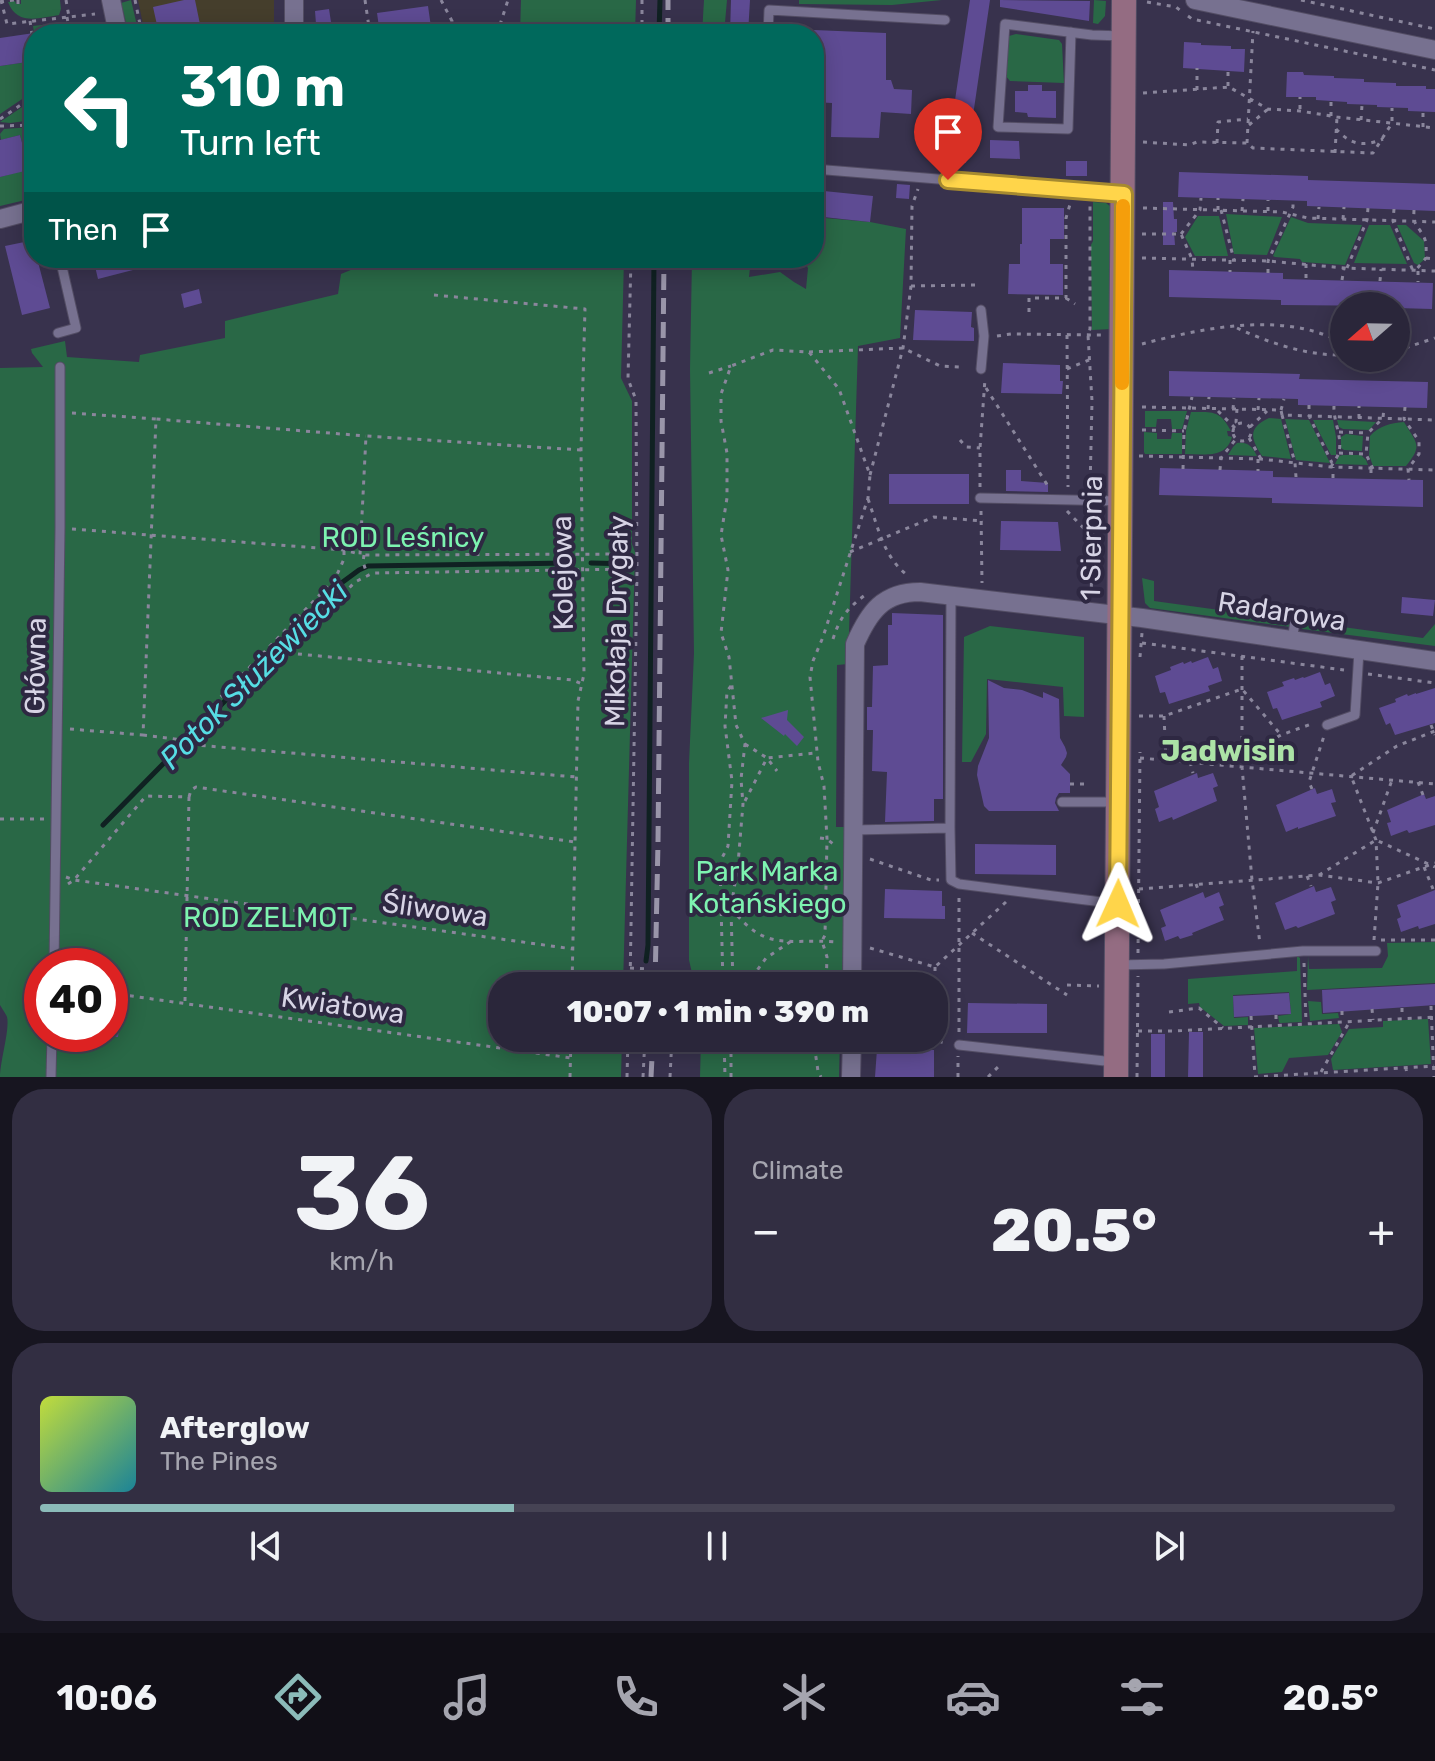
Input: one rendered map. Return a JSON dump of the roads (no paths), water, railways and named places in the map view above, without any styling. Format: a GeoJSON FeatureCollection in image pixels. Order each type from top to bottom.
{"type":"FeatureCollection","features":[{"type":"Feature","properties":{"kind":"street"},"geometry":{"type":"LineString","coordinates":[[111,0],[116,24]]}},
{"type":"Feature","properties":{"kind":"street"},"geometry":{"type":"LineString","coordinates":[[294,0],[294,24]]}},
{"type":"Feature","properties":{"kind":"street","name":"1 Sierpnia"},"geometry":{"type":"LineString","coordinates":[[1116,1070],[1122,972],[1118,904],[1121,501],[1133,201],[1123,36],[1124,0]]}},
{"type":"Feature","properties":{"kind":"street"},"geometry":{"type":"LineString","coordinates":[[1195,0],[1435,50]]}},
{"type":"Feature","properties":{"kind":"street"},"geometry":{"type":"LineString","coordinates":[[0,219],[24,213]]}},
{"type":"Feature","properties":{"kind":"street","name":"Radarowa"},"geometry":{"type":"LineString","coordinates":[[852,972],[855,644],[870,614],[893,596],[920,592],[1120,615],[1435,661]]}},
{"type":"Feature","properties":{"kind":"street"},"geometry":{"type":"LineString","coordinates":[[851,1077],[852,1052]]}},
{"type":"Feature","properties":{"kind":"lane"},"geometry":{"type":"LineString","coordinates":[[768,24],[769,10],[945,20]]}},
{"type":"Feature","properties":{"kind":"lane"},"geometry":{"type":"LineString","coordinates":[[1071,32],[1068,129],[998,127],[1005,24],[1123,36]]}},
{"type":"Feature","properties":{"kind":"lane"},"geometry":{"type":"LineString","coordinates":[[824,170],[1090,191],[1133,201]]}},
{"type":"Feature","properties":{"kind":"lane"},"geometry":{"type":"LineString","coordinates":[[58,333],[76,328],[62,268]]}},
{"type":"Feature","properties":{"kind":"lane"},"geometry":{"type":"LineString","coordinates":[[981,310],[983,373]]}},
{"type":"Feature","properties":{"kind":"lane","name":"Główna"},"geometry":{"type":"LineString","coordinates":[[54,948],[60,367]]}},
{"type":"Feature","properties":{"kind":"lane"},"geometry":{"type":"LineString","coordinates":[[980,498],[1121,501]]}},
{"type":"Feature","properties":{"kind":"lane"},"geometry":{"type":"LineString","coordinates":[[951,595],[951,880],[959,884],[1118,904]]}},
{"type":"Feature","properties":{"kind":"lane"},"geometry":{"type":"LineString","coordinates":[[1292,642],[1295,621]]}},
{"type":"Feature","properties":{"kind":"lane"},"geometry":{"type":"LineString","coordinates":[[1327,725],[1355,715],[1359,651]]}},
{"type":"Feature","properties":{"kind":"lane"},"geometry":{"type":"LineString","coordinates":[[1062,802],[1119,802]]}},
{"type":"Feature","properties":{"kind":"lane"},"geometry":{"type":"LineString","coordinates":[[853,830],[950,828]]}},
{"type":"Feature","properties":{"kind":"lane"},"geometry":{"type":"LineString","coordinates":[[1122,972],[1303,951],[1376,951]]}},
{"type":"Feature","properties":{"kind":"lane"},"geometry":{"type":"LineString","coordinates":[[959,1045],[1015,1051],[1116,1070]]}},
{"type":"Feature","properties":{"kind":"lane"},"geometry":{"type":"LineString","coordinates":[[51,1077],[52,1052]]}},
{"type":"Feature","properties":{"kind":"waterway"},"geometry":{"type":"LineString","coordinates":[[659,24],[660,0]]}},
{"type":"Feature","properties":{"kind":"waterway"},"geometry":{"type":"LineString","coordinates":[[646,961],[654,268]]}},
{"type":"Feature","properties":{"kind":"waterway","name":"Potok Służewiecki"},"geometry":{"type":"LineString","coordinates":[[103,825],[340,584],[359,570],[368,566],[567,563]]}},
{"type":"Feature","properties":{"kind":"waterway","name":"Potok Służewiecki"},"geometry":{"type":"LineString","coordinates":[[591,563],[633,564]]}},
{"type":"Feature","properties":{"kind":"railway"},"geometry":{"type":"LineString","coordinates":[[668,0],[668,24]]}},
{"type":"Feature","properties":{"kind":"railway"},"geometry":{"type":"LineString","coordinates":[[655,972],[664,268]]}},
{"type":"Feature","properties":{"kind":"railway"},"geometry":{"type":"LineString","coordinates":[[651,1077],[652,1052]]}},
{"type":"Feature","properties":{"kind":"district","name":"Jadwisin"},"geometry":{"type":"Point","coordinates":[1228,751]}},
{"type":"Feature","properties":{"kind":"park label","name":"ROD Leśnicy"},"geometry":{"type":"Point","coordinates":[403,537]}},
{"type":"Feature","properties":{"kind":"park label","name":"Park Marka Kotańskiego"},"geometry":{"type":"Point","coordinates":[767,887]}},
{"type":"Feature","properties":{"kind":"park label","name":"ROD ZELMOT"},"geometry":{"type":"Point","coordinates":[268,917]}}]}
